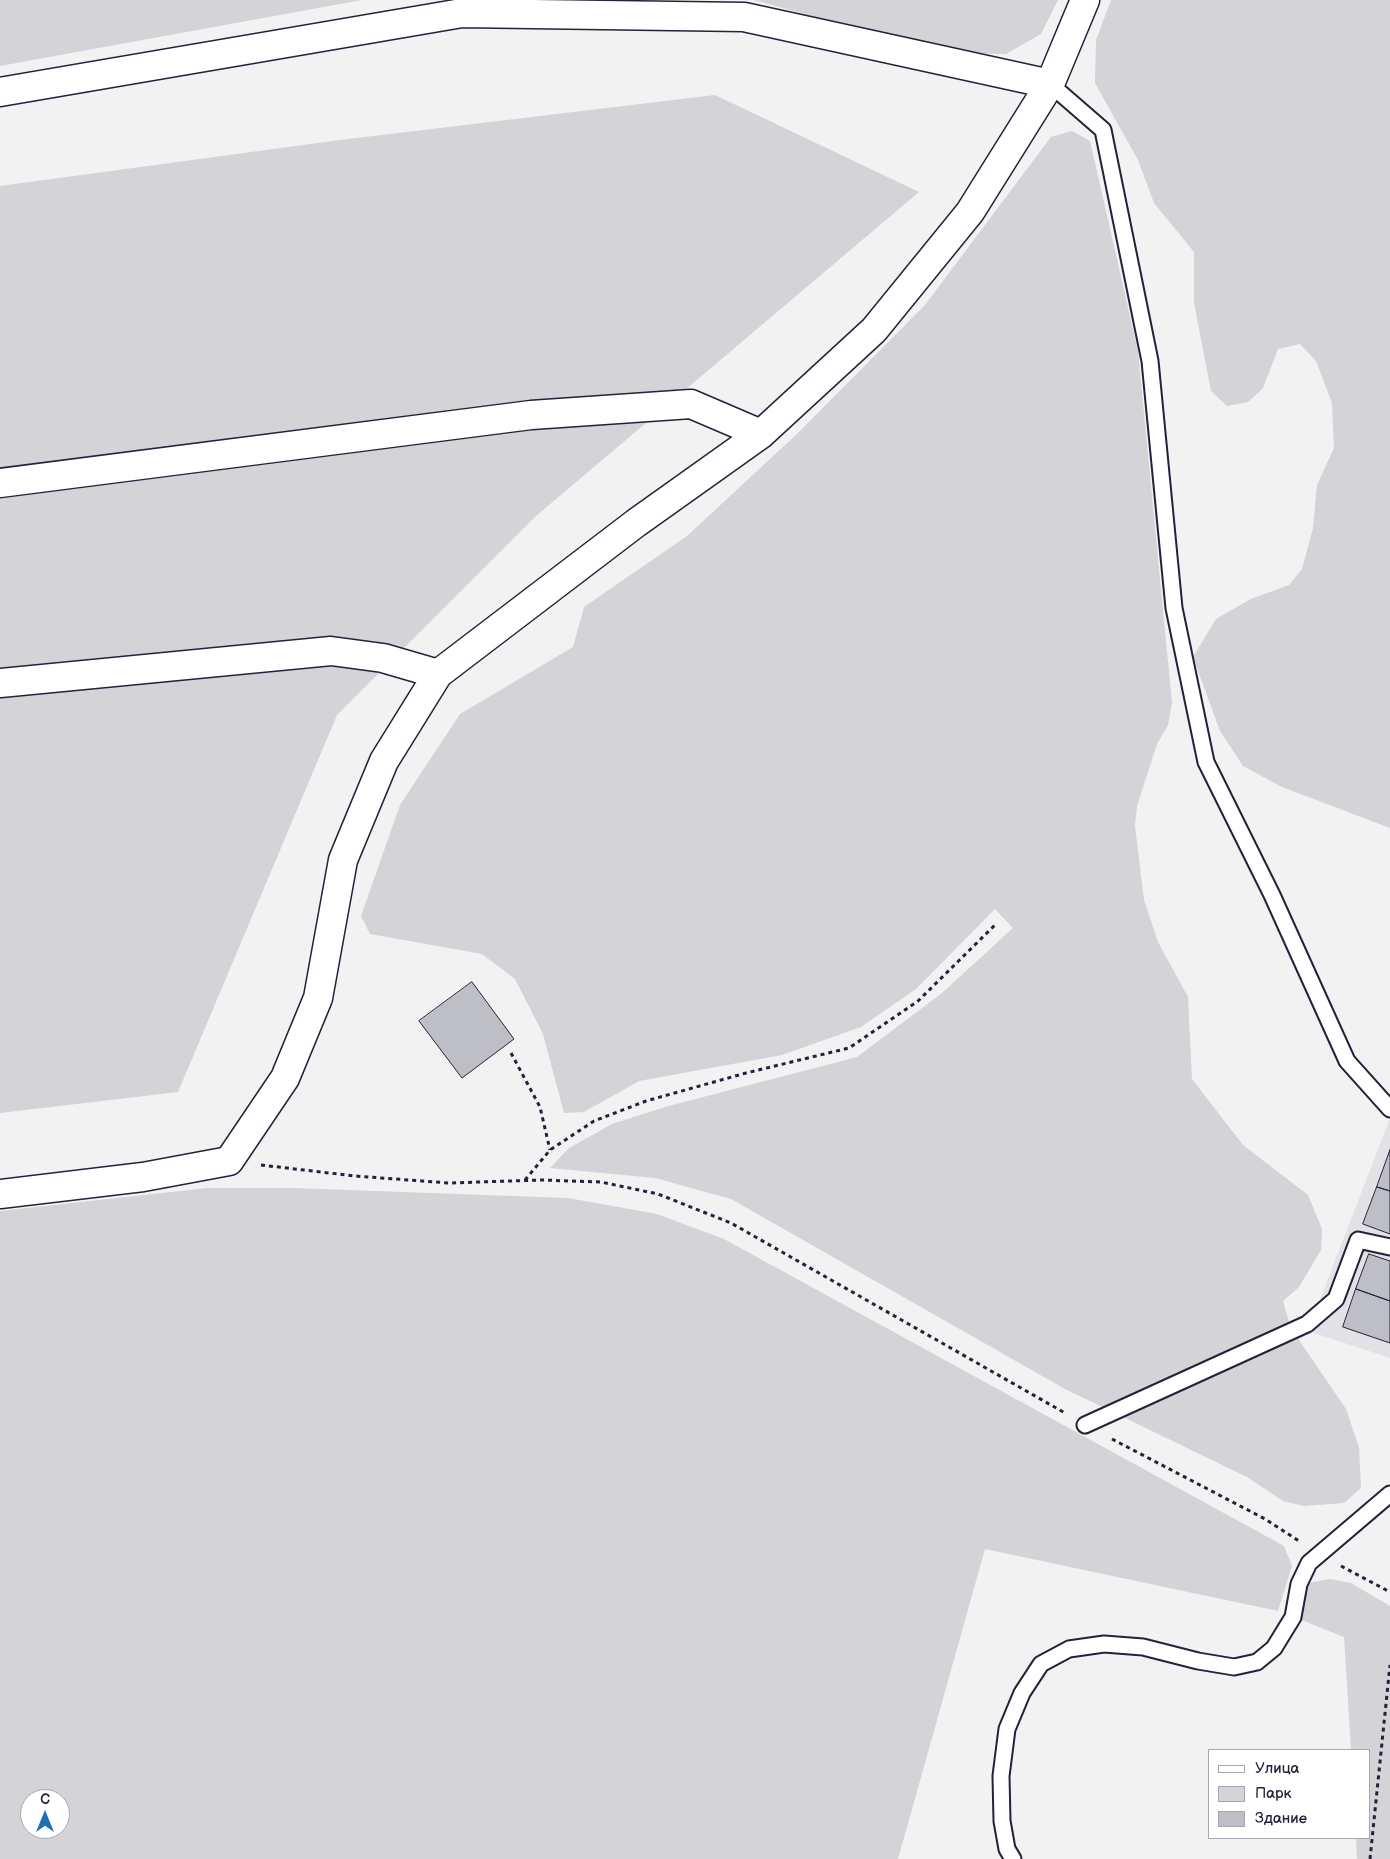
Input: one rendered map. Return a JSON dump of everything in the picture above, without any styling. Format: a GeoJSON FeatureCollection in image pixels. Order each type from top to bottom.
{"type":"FeatureCollection","features":[{"type":"Feature","properties":{"kind":"street"},"geometry":{"type":"LineString","coordinates":[[0,1194],[143,1177],[228,1161],[286,1078],[318,998],[343,860],[384,761],[438,674],[636,523],[761,434],[874,330],[970,212],[1050,84],[1085,0]]}},
{"type":"Feature","properties":{"kind":"street"},"geometry":{"type":"LineString","coordinates":[[0,92],[462,13],[744,17],[1050,84]]}},
{"type":"Feature","properties":{"kind":"street"},"geometry":{"type":"LineString","coordinates":[[0,483],[531,415],[691,404],[761,434]]}},
{"type":"Feature","properties":{"kind":"street"},"geometry":{"type":"LineString","coordinates":[[0,684],[331,651],[382,658],[438,674]]}},
{"type":"Feature","properties":{"kind":"lane"},"geometry":{"type":"LineString","coordinates":[[1050,84],[1103,130],[1150,361],[1174,608],[1206,762],[1272,896],[1347,1061],[1390,1109]]}},
{"type":"Feature","properties":{"kind":"lane"},"geometry":{"type":"LineString","coordinates":[[1085,1425],[1306,1324],[1336,1299],[1358,1240],[1390,1247]]}},
{"type":"Feature","properties":{"kind":"lane"},"geometry":{"type":"LineString","coordinates":[[1013,1859],[1007,1849],[1002,1821],[1001,1776],[1007,1729],[1022,1694],[1041,1664],[1070,1649],[1104,1644],[1144,1647],[1198,1661],[1234,1667],[1257,1662],[1274,1648],[1293,1617],[1299,1584],[1309,1563],[1390,1494]]}},
{"type":"Feature","properties":{"kind":"path"},"geometry":{"type":"LineString","coordinates":[[524,1180],[550,1150],[594,1121],[646,1101],[746,1073],[849,1048],[918,1001],[995,926]]}},
{"type":"Feature","properties":{"kind":"path"},"geometry":{"type":"LineString","coordinates":[[511,1053],[540,1107],[550,1150]]}},
{"type":"Feature","properties":{"kind":"path"},"geometry":{"type":"LineString","coordinates":[[228,1161],[355,1176],[449,1183],[524,1180],[601,1182],[658,1194],[731,1223],[1085,1425],[1265,1519],[1319,1553],[1390,1592]]}},
{"type":"Feature","properties":{"kind":"path"},"geometry":{"type":"LineString","coordinates":[[1370,1859],[1390,1665]]}},
{"type":"Feature","properties":{"kind":"shaded area"},"geometry":{"type":"Polygon","coordinates":[[[1390,1118],[1390,1358],[1308,1331],[1390,1118]]]}},
{"type":"Feature","properties":{"kind":"green space"},"geometry":{"type":"Polygon","coordinates":[[[0,0],[362,0],[0,66],[0,0]]]}},
{"type":"Feature","properties":{"kind":"green space"},"geometry":{"type":"Polygon","coordinates":[[[754,0],[1058,0],[1041,34],[1006,54],[944,53],[754,0]]]}},
{"type":"Feature","properties":{"kind":"green space"},"geometry":{"type":"Polygon","coordinates":[[[1111,0],[1390,0],[1390,828],[1282,787],[1243,766],[1220,731],[1193,657],[1216,619],[1251,599],[1289,585],[1302,569],[1313,528],[1317,485],[1334,448],[1332,403],[1316,361],[1300,344],[1278,349],[1263,388],[1248,402],[1227,406],[1211,391],[1194,303],[1194,252],[1154,203],[1138,160],[1095,83],[1096,40],[1111,0]]]}},
{"type":"Feature","properties":{"kind":"green space"},"geometry":{"type":"Polygon","coordinates":[[[715,95],[919,192],[536,516],[337,715],[178,1092],[0,1113],[0,186],[340,140],[715,95]]]}},
{"type":"Feature","properties":{"kind":"green space"},"geometry":{"type":"Polygon","coordinates":[[[1072,131],[1090,141],[1138,351],[1172,703],[1168,725],[1157,744],[1137,806],[1135,826],[1144,900],[1158,942],[1188,997],[1192,1079],[1243,1145],[1308,1195],[1322,1229],[1321,1250],[1299,1287],[1283,1301],[1289,1322],[1299,1340],[1346,1409],[1359,1448],[1361,1488],[1344,1503],[1304,1506],[1283,1501],[1247,1477],[1065,1389],[731,1199],[655,1178],[550,1168],[569,1148],[612,1124],[665,1107],[857,1057],[942,993],[1013,928],[995,909],[916,989],[861,1027],[782,1055],[639,1081],[584,1112],[564,1113],[543,1034],[515,979],[482,954],[370,934],[361,916],[400,805],[460,714],[573,647],[584,607],[687,536],[798,433],[925,305],[1051,137],[1072,131]]]}},
{"type":"Feature","properties":{"kind":"green space"},"geometry":{"type":"Polygon","coordinates":[[[207,1188],[293,1188],[568,1198],[657,1214],[724,1239],[1284,1546],[1292,1566],[1278,1611],[985,1549],[898,1859],[0,1859],[0,1211],[207,1188]]]}},
{"type":"Feature","properties":{"kind":"green space"},"geometry":{"type":"Polygon","coordinates":[[[1330,1579],[1351,1583],[1390,1606],[1390,1859],[1357,1859],[1356,1839],[1370,1839],[1370,1749],[1351,1749],[1344,1637],[1299,1619],[1308,1583],[1330,1579]]]}},
{"type":"Feature","properties":{"kind":"building"},"geometry":{"type":"Polygon","coordinates":[[[472,982],[514,1039],[462,1078],[419,1021],[472,982]]]}},
{"type":"Feature","properties":{"kind":"building"},"geometry":{"type":"Polygon","coordinates":[[[1390,1150],[1390,1191],[1377,1187],[1390,1150]]]}},
{"type":"Feature","properties":{"kind":"building"},"geometry":{"type":"Polygon","coordinates":[[[1377,1187],[1390,1191],[1390,1234],[1363,1224],[1377,1187]]]}},
{"type":"Feature","properties":{"kind":"building"},"geometry":{"type":"Polygon","coordinates":[[[1369,1254],[1390,1261],[1390,1301],[1356,1289],[1369,1254]]]}},
{"type":"Feature","properties":{"kind":"building"},"geometry":{"type":"Polygon","coordinates":[[[1356,1289],[1390,1301],[1390,1343],[1343,1327],[1356,1289]]]}}]}
